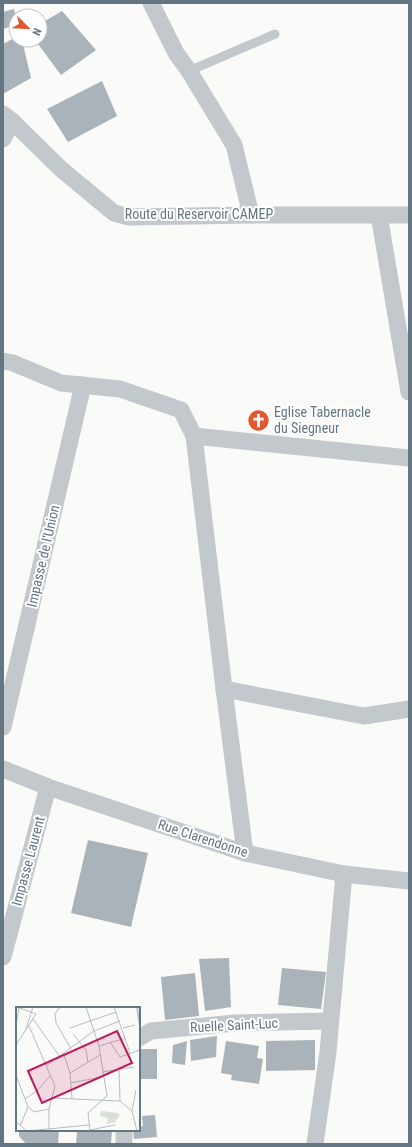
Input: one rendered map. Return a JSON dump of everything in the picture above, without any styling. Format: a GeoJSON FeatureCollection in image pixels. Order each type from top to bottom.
{"type":"FeatureCollection","features":[{"type":"Feature","properties":{"kind":"street"},"geometry":{"type":"LineString","coordinates":[[151,3],[176,53],[189,71],[234,145],[251,215]]}},
{"type":"Feature","properties":{"kind":"street"},"geometry":{"type":"LineString","coordinates":[[3,139],[7,117]]}},
{"type":"Feature","properties":{"kind":"street","name":"Route du Reservoir CAMEP"},"geometry":{"type":"LineString","coordinates":[[7,117],[61,169],[114,213],[129,217],[409,215]]}},
{"type":"Feature","properties":{"kind":"street"},"geometry":{"type":"LineString","coordinates":[[379,215],[409,392]]}},
{"type":"Feature","properties":{"kind":"street"},"geometry":{"type":"LineString","coordinates":[[3,361],[12,363],[61,383],[120,389],[181,410],[194,436],[245,853]]}},
{"type":"Feature","properties":{"kind":"street","name":"Impasse de l'Union"},"geometry":{"type":"LineString","coordinates":[[3,727],[83,385]]}},
{"type":"Feature","properties":{"kind":"street"},"geometry":{"type":"LineString","coordinates":[[194,436],[409,458]]}},
{"type":"Feature","properties":{"kind":"street"},"geometry":{"type":"LineString","coordinates":[[224,689],[364,716],[409,710]]}},
{"type":"Feature","properties":{"kind":"street","name":"Rue Clarendonne"},"geometry":{"type":"LineString","coordinates":[[3,769],[48,787],[245,853],[344,874],[409,881]]}},
{"type":"Feature","properties":{"kind":"street","name":"Impasse Laurent"},"geometry":{"type":"LineString","coordinates":[[3,957],[48,787]]}},
{"type":"Feature","properties":{"kind":"street"},"geometry":{"type":"LineString","coordinates":[[315,1144],[328,1052],[344,874]]}},
{"type":"Feature","properties":{"kind":"street","name":"Ruelle Saint-Luc"},"geometry":{"type":"LineString","coordinates":[[140,1037],[151,1031],[236,1023],[330,1022]]}},
{"type":"Feature","properties":{"kind":"street"},"geometry":{"type":"LineString","coordinates":[[124,1131],[124,1144]]}},
{"type":"Feature","properties":{"kind":"lane"},"geometry":{"type":"LineString","coordinates":[[189,71],[275,34]]}},
{"type":"Feature","properties":{"kind":"building"},"geometry":{"type":"Polygon","coordinates":[[[8,11],[8,27],[3,29],[3,12],[8,11]]]}},
{"type":"Feature","properties":{"kind":"building"},"geometry":{"type":"Polygon","coordinates":[[[62,11],[96,50],[61,75],[41,48],[48,48],[48,19],[62,11]]]}},
{"type":"Feature","properties":{"kind":"building"},"geometry":{"type":"Polygon","coordinates":[[[8,41],[8,48],[24,48],[31,78],[3,94],[3,44],[8,41]]]}},
{"type":"Feature","properties":{"kind":"building"},"geometry":{"type":"Polygon","coordinates":[[[102,81],[117,116],[68,142],[47,109],[102,81]]]}},
{"type":"Feature","properties":{"kind":"building"},"geometry":{"type":"Polygon","coordinates":[[[88,840],[148,853],[131,927],[71,913],[88,840]]]}},
{"type":"Feature","properties":{"kind":"building"},"geometry":{"type":"Polygon","coordinates":[[[229,958],[231,1007],[205,1011],[199,959],[229,958]]]}},
{"type":"Feature","properties":{"kind":"building"},"geometry":{"type":"Polygon","coordinates":[[[282,968],[326,972],[321,1009],[278,1005],[282,968]]]}},
{"type":"Feature","properties":{"kind":"building"},"geometry":{"type":"Polygon","coordinates":[[[195,973],[199,1016],[165,1020],[161,977],[195,973]]]}},
{"type":"Feature","properties":{"kind":"building"},"geometry":{"type":"Polygon","coordinates":[[[217,1036],[216,1057],[191,1061],[190,1040],[217,1036]]]}},
{"type":"Feature","properties":{"kind":"building"},"geometry":{"type":"Polygon","coordinates":[[[315,1040],[315,1070],[266,1071],[266,1041],[315,1040]]]}},
{"type":"Feature","properties":{"kind":"building"},"geometry":{"type":"Polygon","coordinates":[[[187,1041],[185,1065],[172,1063],[173,1045],[187,1041]]]}},
{"type":"Feature","properties":{"kind":"building"},"geometry":{"type":"Polygon","coordinates":[[[226,1041],[259,1046],[257,1058],[263,1059],[259,1084],[231,1080],[232,1075],[221,1073],[226,1041]]]}},
{"type":"Feature","properties":{"kind":"building"},"geometry":{"type":"Polygon","coordinates":[[[140,1049],[157,1049],[157,1079],[140,1079],[140,1049]]]}},
{"type":"Feature","properties":{"kind":"building"},"geometry":{"type":"Polygon","coordinates":[[[155,1115],[157,1137],[134,1139],[133,1131],[140,1131],[140,1127],[143,1126],[142,1116],[155,1115]]]}},
{"type":"Feature","properties":{"kind":"building"},"geometry":{"type":"Polygon","coordinates":[[[19,1131],[59,1131],[58,1144],[26,1144],[19,1136],[19,1131]]]}},
{"type":"Feature","properties":{"kind":"building"},"geometry":{"type":"Polygon","coordinates":[[[77,1131],[112,1131],[111,1144],[76,1144],[77,1131]]]}},
{"type":"Feature","properties":{"kind":"place","name":"Eglise Tabernacle du Siegneur"},"geometry":{"type":"Point","coordinates":[258,420]}}]}
